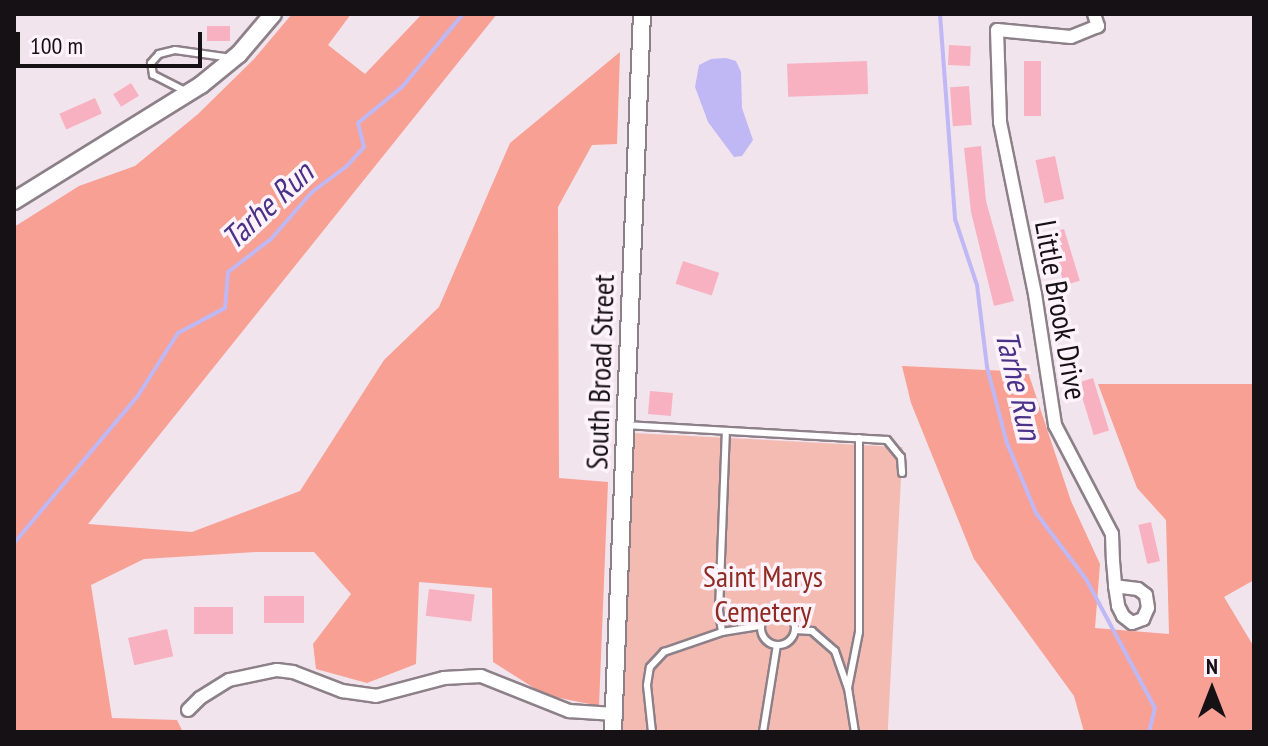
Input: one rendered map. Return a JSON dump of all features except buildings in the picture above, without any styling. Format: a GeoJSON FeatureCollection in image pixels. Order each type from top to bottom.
{"type":"FeatureCollection","features":[{"type":"Feature","properties":{"kind":"street"},"geometry":{"type":"LineString","coordinates":[[14,201],[189,93],[234,58],[273,14]]}},
{"type":"Feature","properties":{"kind":"street","name":"South Broad Street"},"geometry":{"type":"LineString","coordinates":[[613,732],[642,14]]}},
{"type":"Feature","properties":{"kind":"street","name":"Little Brook Drive"},"geometry":{"type":"LineString","coordinates":[[998,14],[1000,122],[1035,294],[1055,425],[1112,534],[1115,586]]}},
{"type":"Feature","properties":{"kind":"street"},"geometry":{"type":"LineString","coordinates":[[997,30],[1071,37],[1098,26],[1094,14]]}},
{"type":"Feature","properties":{"kind":"street"},"geometry":{"type":"LineString","coordinates":[[188,710],[200,698],[229,680],[277,670],[293,672],[342,691],[376,696],[444,678],[481,676],[569,711],[614,714]]}},
{"type":"Feature","properties":{"kind":"lane"},"geometry":{"type":"LineString","coordinates":[[189,93],[153,75],[151,63],[159,54],[175,50],[234,58]]}},
{"type":"Feature","properties":{"kind":"lane"},"geometry":{"type":"LineString","coordinates":[[625,425],[887,440],[895,447],[902,473]]}},
{"type":"Feature","properties":{"kind":"lane"},"geometry":{"type":"LineString","coordinates":[[722,632],[719,611],[726,431]]}},
{"type":"Feature","properties":{"kind":"lane"},"geometry":{"type":"LineString","coordinates":[[848,688],[859,632],[859,438]]}},
{"type":"Feature","properties":{"kind":"lane"},"geometry":{"type":"LineString","coordinates":[[781,611],[792,617],[795,630],[789,641],[777,645],[765,638],[761,626],[768,614],[781,611]]}},
{"type":"Feature","properties":{"kind":"lane"},"geometry":{"type":"LineString","coordinates":[[652,732],[647,685],[650,667],[664,652],[722,632],[761,626]]}},
{"type":"Feature","properties":{"kind":"lane"},"geometry":{"type":"LineString","coordinates":[[795,630],[812,631],[835,651],[848,688],[855,732]]}},
{"type":"Feature","properties":{"kind":"lane"},"geometry":{"type":"LineString","coordinates":[[763,732],[777,645]]}},
{"type":"Feature","properties":{"kind":"green space","name":"Saint Marys Cemetery"},"geometry":{"type":"Polygon","coordinates":[[[633,433],[903,447],[888,732],[617,732],[633,433]]]}},
{"type":"Feature","properties":{"kind":"shaded area"},"geometry":{"type":"Polygon","coordinates":[[[292,14],[351,14],[328,45],[365,74],[422,14],[497,14],[88,524],[192,532],[300,491],[384,360],[439,307],[510,143],[620,52],[617,144],[592,145],[558,207],[559,478],[608,482],[599,706],[545,695],[493,662],[492,588],[419,582],[416,664],[367,683],[316,669],[313,644],[351,594],[314,552],[258,552],[144,559],[91,585],[112,718],[177,720],[183,732],[14,732],[14,227],[79,186],[135,166],[198,114],[254,59],[292,14]]]}},
{"type":"Feature","properties":{"kind":"shaded area"},"geometry":{"type":"Polygon","coordinates":[[[711,59],[736,61],[741,72],[742,108],[753,140],[742,156],[734,157],[708,122],[695,87],[699,65],[711,59]]]}},
{"type":"Feature","properties":{"kind":"shaded area"},"geometry":{"type":"Polygon","coordinates":[[[902,366],[1028,372],[1071,501],[1100,564],[1095,628],[1169,634],[1166,520],[1137,488],[1098,384],[1254,384],[1254,580],[1224,597],[1254,647],[1254,732],[1084,732],[1074,696],[974,559],[911,403],[902,366]]]}},
{"type":"Feature","properties":{"kind":"waterway","name":"Tarhe Run"},"geometry":{"type":"LineString","coordinates":[[14,543],[137,397],[178,333],[225,308],[228,272],[271,239],[312,192],[347,166],[364,147],[358,123],[402,87],[463,14]]}},
{"type":"Feature","properties":{"kind":"waterway","name":"Tarhe Run"},"geometry":{"type":"LineString","coordinates":[[940,14],[955,219],[977,285],[987,367],[1007,443],[1036,513],[1086,579],[1155,708],[1149,732]]}}]}
